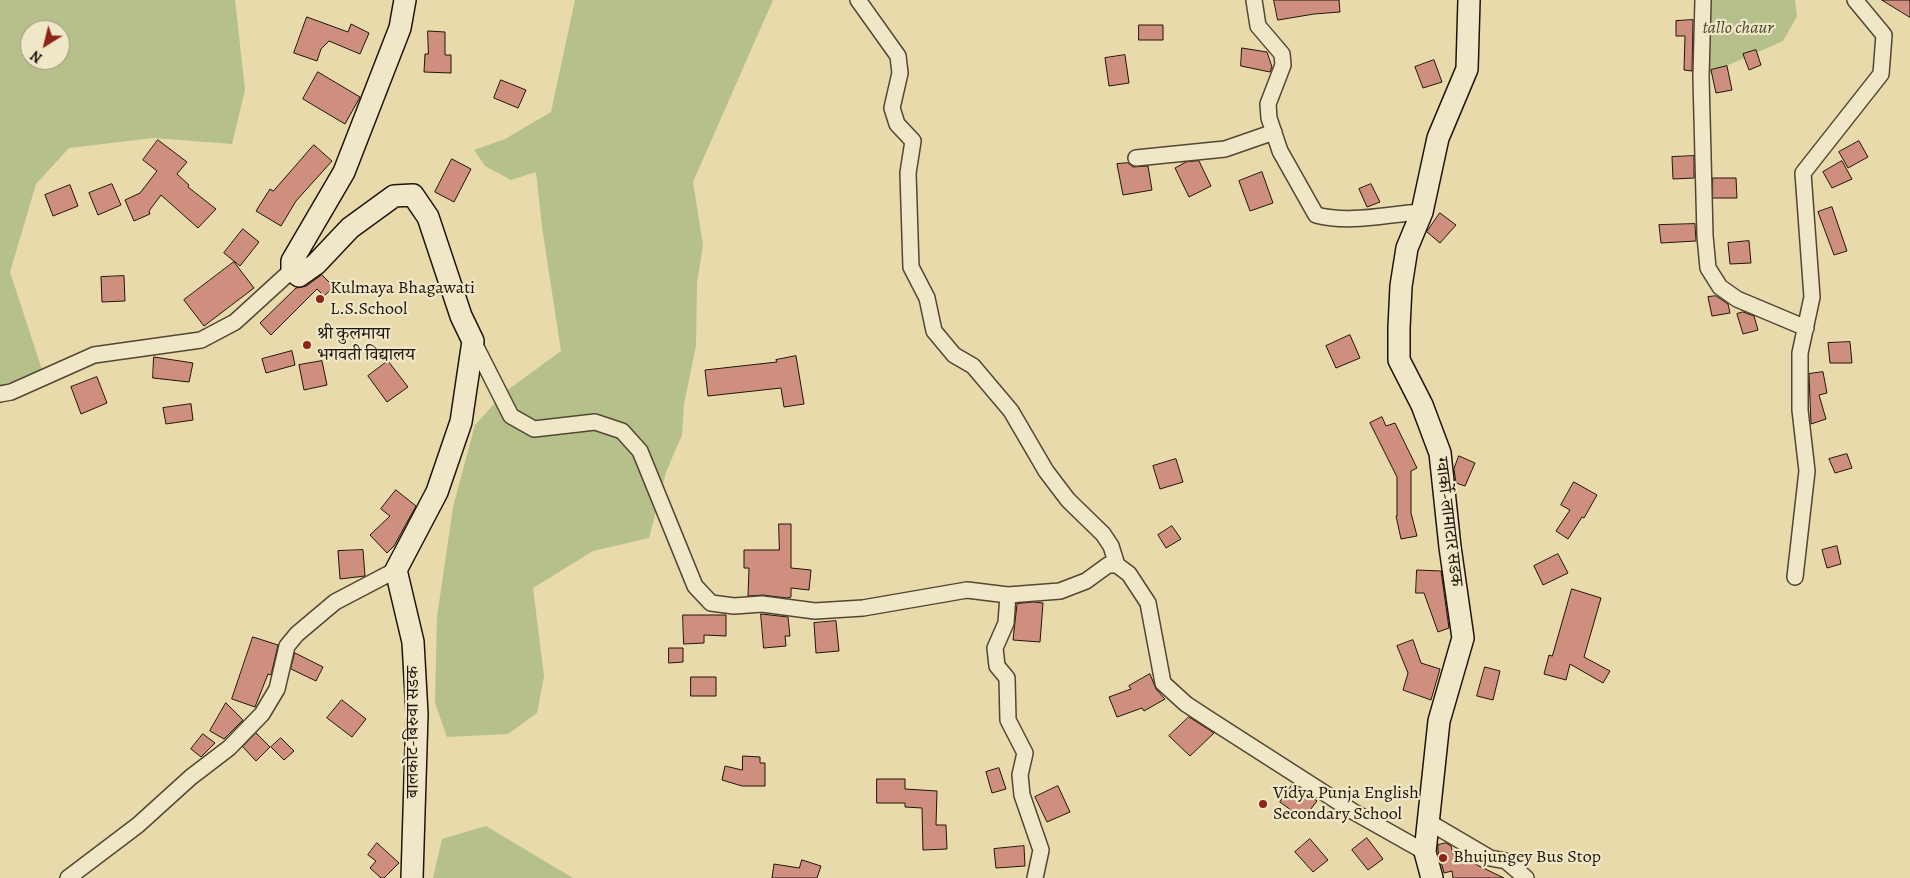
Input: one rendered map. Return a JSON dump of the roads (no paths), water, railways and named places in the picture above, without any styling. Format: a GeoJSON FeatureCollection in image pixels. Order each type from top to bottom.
{"type":"FeatureCollection","features":[{"type":"Feature","properties":{"kind":"main road"},"geometry":{"type":"LineString","coordinates":[[396,570],[437,492],[458,431],[473,341],[461,316],[428,217],[413,195],[394,196],[350,228],[316,264],[299,276],[292,270],[292,260],[344,172],[400,28],[405,0]]}},
{"type":"Feature","properties":{"kind":"main road","name":"ग्वार्को-लामाटार सडक"},"geometry":{"type":"LineString","coordinates":[[1432,878],[1425,852],[1439,721],[1463,638],[1450,547],[1440,453],[1422,405],[1399,360],[1401,286],[1408,248],[1422,212],[1438,138],[1468,69],[1469,0]]}},
{"type":"Feature","properties":{"kind":"main road","name":"बालकोट-बिरुवा सडक"},"geometry":{"type":"LineString","coordinates":[[396,570],[413,642],[417,714],[412,878]]}},
{"type":"Feature","properties":{"kind":"street"},"geometry":{"type":"LineString","coordinates":[[858,0],[898,56],[900,73],[892,108],[897,124],[913,141],[908,172],[911,267],[926,298],[934,331],[954,355],[973,366],[1011,411],[1046,471],[1068,500],[1103,534],[1111,546],[1117,565],[1129,574],[1148,603],[1163,683],[1186,704],[1212,721],[1354,812],[1425,852]]}},
{"type":"Feature","properties":{"kind":"street"},"geometry":{"type":"LineString","coordinates":[[1254,0],[1258,26],[1282,54],[1283,65],[1268,104],[1269,118],[1280,150],[1316,215],[1334,220],[1350,220],[1422,212]]}},
{"type":"Feature","properties":{"kind":"street"},"geometry":{"type":"LineString","coordinates":[[1703,0],[1701,77],[1705,236],[1708,268],[1720,286],[1737,299],[1806,328]]}},
{"type":"Feature","properties":{"kind":"street"},"geometry":{"type":"LineString","coordinates":[[1795,577],[1807,472],[1800,410],[1800,353],[1812,297],[1804,173],[1881,74],[1884,35],[1854,0]]}},
{"type":"Feature","properties":{"kind":"street"},"geometry":{"type":"LineString","coordinates":[[1136,158],[1225,149],[1274,132]]}},
{"type":"Feature","properties":{"kind":"street"},"geometry":{"type":"LineString","coordinates":[[0,394],[11,392],[94,355],[200,340],[235,322],[292,270]]}},
{"type":"Feature","properties":{"kind":"street"},"geometry":{"type":"LineString","coordinates":[[473,341],[511,416],[534,430],[595,422],[622,431],[640,451],[694,586],[711,603],[734,606],[762,604],[815,611],[863,608],[967,590],[1008,595],[1060,591],[1086,581],[1108,565],[1117,565]]}},
{"type":"Feature","properties":{"kind":"street"},"geometry":{"type":"LineString","coordinates":[[68,878],[138,825],[191,777],[229,748],[262,714],[277,688],[287,646],[297,634],[335,602],[396,570]]}},
{"type":"Feature","properties":{"kind":"street"},"geometry":{"type":"LineString","coordinates":[[1008,595],[1006,623],[995,648],[997,666],[1007,678],[1008,720],[1025,754],[1020,775],[1022,795],[1041,850],[1035,878]]}},
{"type":"Feature","properties":{"kind":"street"},"geometry":{"type":"LineString","coordinates":[[1427,821],[1490,858],[1506,861],[1526,878]]}},
{"type":"Feature","properties":{"kind":"place","name":"Kulmaya Bhagawati L.S.School"},"geometry":{"type":"Point","coordinates":[320,299]}},
{"type":"Feature","properties":{"kind":"place","name":"श्री कुलमाया भगवती विद्यालय"},"geometry":{"type":"Point","coordinates":[307,345]}},
{"type":"Feature","properties":{"kind":"place","name":"Vidya Punja English Secondary School"},"geometry":{"type":"Point","coordinates":[1263,804]}},
{"type":"Feature","properties":{"kind":"place","name":"Bhujungey Bus Stop"},"geometry":{"type":"Point","coordinates":[1443,858]}},
{"type":"Feature","properties":{"kind":"park label","name":"tallo chaur"},"geometry":{"type":"Point","coordinates":[1738,29]}}]}
